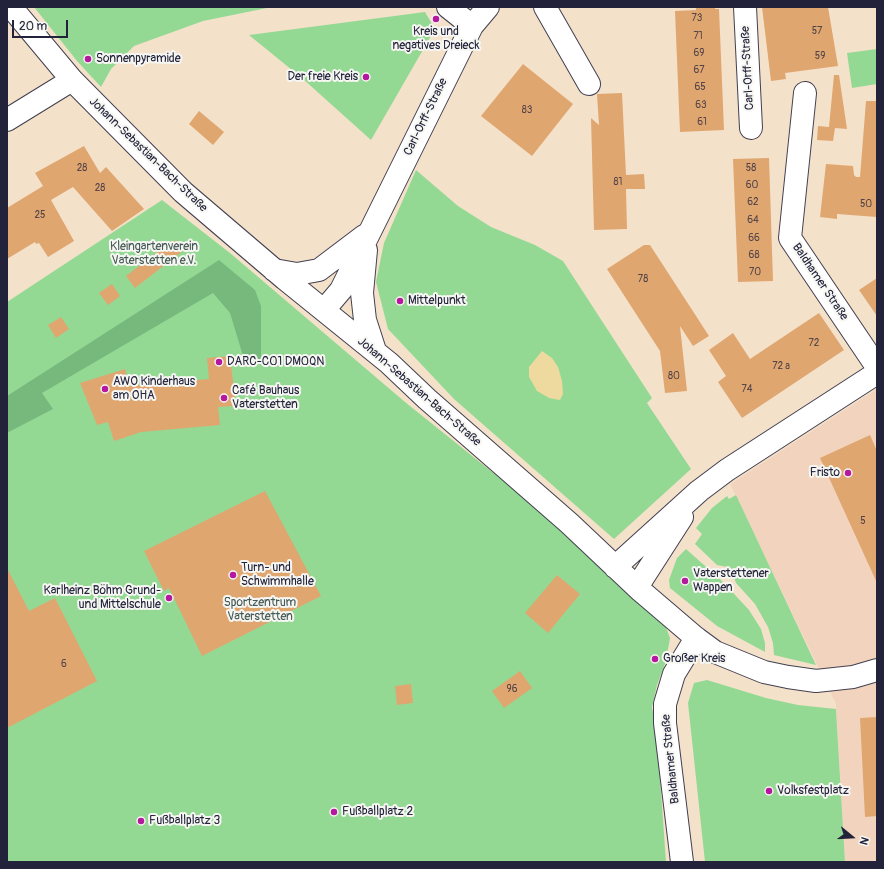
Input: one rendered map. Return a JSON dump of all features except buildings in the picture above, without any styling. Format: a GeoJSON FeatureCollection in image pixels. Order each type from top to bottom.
{"type":"FeatureCollection","features":[{"type":"Feature","properties":{"kind":"street","name":"Johann-Sebastian-Bach-Straße"},"geometry":{"type":"LineString","coordinates":[[11,7],[72,80],[183,192],[274,270],[375,351],[433,404],[569,522],[615,567],[696,638],[715,652],[764,672],[788,677],[816,681],[853,677],[877,670]]}},
{"type":"Feature","properties":{"kind":"street"},"geometry":{"type":"LineString","coordinates":[[448,7],[472,26]]}},
{"type":"Feature","properties":{"kind":"street","name":"Carl-Orff-Straße"},"geometry":{"type":"LineString","coordinates":[[324,310],[341,290],[472,26],[488,7]]}},
{"type":"Feature","properties":{"kind":"street"},"geometry":{"type":"LineString","coordinates":[[545,7],[589,84]]}},
{"type":"Feature","properties":{"kind":"street","name":"Carl-Orff-Straße"},"geometry":{"type":"LineString","coordinates":[[745,7],[751,128]]}},
{"type":"Feature","properties":{"kind":"street"},"geometry":{"type":"LineString","coordinates":[[7,120],[72,80]]}},
{"type":"Feature","properties":{"kind":"street","name":"Baldhamer Straße"},"geometry":{"type":"LineString","coordinates":[[805,94],[790,238],[877,367]]}},
{"type":"Feature","properties":{"kind":"street","name":"Carl-Orff-Straße"},"geometry":{"type":"LineString","coordinates":[[274,270],[297,274],[319,270],[370,231]]}},
{"type":"Feature","properties":{"kind":"street","name":"Carl-Orff-Straße"},"geometry":{"type":"LineString","coordinates":[[370,231],[362,293],[365,320],[375,351]]}},
{"type":"Feature","properties":{"kind":"street"},"geometry":{"type":"LineString","coordinates":[[615,567],[699,491],[727,470],[877,373]]}},
{"type":"Feature","properties":{"kind":"street"},"geometry":{"type":"LineString","coordinates":[[637,587],[699,491]]}},
{"type":"Feature","properties":{"kind":"street","name":"Baldhamer Straße"},"geometry":{"type":"LineString","coordinates":[[682,862],[665,704],[674,674],[696,638]]}},
{"type":"Feature","properties":{"kind":"shaded area"},"geometry":{"type":"Polygon","coordinates":[[[877,389],[877,862],[845,862],[836,704],[730,484],[877,389]]]}},
{"type":"Feature","properties":{"kind":"green space"},"geometry":{"type":"Polygon","coordinates":[[[34,7],[272,7],[203,21],[134,46],[111,69],[101,87],[77,61],[34,7]]]}},
{"type":"Feature","properties":{"kind":"green space"},"geometry":{"type":"Polygon","coordinates":[[[425,12],[435,29],[371,140],[303,79],[249,35],[425,12]]]}},
{"type":"Feature","properties":{"kind":"green space"},"geometry":{"type":"Polygon","coordinates":[[[877,49],[877,84],[852,88],[847,53],[877,49]]]}},
{"type":"Feature","properties":{"kind":"green space"},"geometry":{"type":"Polygon","coordinates":[[[416,170],[458,206],[491,227],[535,245],[563,261],[652,398],[647,403],[691,469],[614,539],[454,399],[388,329],[376,282],[384,243],[416,170]]]}},
{"type":"Feature","properties":{"kind":"green space","name":"Sportzentrum Vaterstetten"},"geometry":{"type":"Polygon","coordinates":[[[162,200],[230,253],[405,402],[578,541],[663,620],[670,638],[666,661],[657,685],[652,707],[657,735],[666,862],[7,862],[7,302],[162,200]]]}},
{"type":"Feature","properties":{"kind":"green space"},"geometry":{"type":"Polygon","coordinates":[[[219,260],[255,290],[261,306],[261,359],[244,359],[230,313],[213,293],[42,393],[53,409],[7,433],[7,396],[219,260]]]}},
{"type":"Feature","properties":{"kind":"green space"},"geometry":{"type":"Polygon","coordinates":[[[736,495],[816,665],[774,655],[773,643],[768,627],[755,604],[736,583],[732,572],[727,567],[717,565],[695,544],[702,534],[696,528],[712,508],[727,496],[729,499],[736,495]]]}},
{"type":"Feature","properties":{"kind":"green space"},"geometry":{"type":"Polygon","coordinates":[[[686,549],[723,582],[749,610],[761,629],[765,643],[765,652],[717,626],[670,588],[669,580],[677,558],[686,549]]]}},
{"type":"Feature","properties":{"kind":"green space","name":"Volksfestplatz"},"geometry":{"type":"Polygon","coordinates":[[[707,680],[766,698],[798,705],[836,709],[845,862],[705,862],[688,703],[694,683],[707,680]]]}},
{"type":"Feature","properties":{"kind":"sand"},"geometry":{"type":"Polygon","coordinates":[[[542,351],[552,358],[558,367],[562,381],[563,394],[560,400],[549,398],[537,391],[529,377],[529,367],[542,351]]]}},
{"type":"Feature","properties":{"kind":"place","name":"Kreis und negatives Dreieck"},"geometry":{"type":"Point","coordinates":[436,19]}},
{"type":"Feature","properties":{"kind":"place","name":"Sonnenpyramide"},"geometry":{"type":"Point","coordinates":[88,59]}},
{"type":"Feature","properties":{"kind":"place","name":"Der freie Kreis"},"geometry":{"type":"Point","coordinates":[366,77]}},
{"type":"Feature","properties":{"kind":"place","name":"Mittelpunkt"},"geometry":{"type":"Point","coordinates":[400,301]}},
{"type":"Feature","properties":{"kind":"place","name":"DARC-C01 DM0QN"},"geometry":{"type":"Point","coordinates":[219,362]}},
{"type":"Feature","properties":{"kind":"place","name":"AWO Kinderhaus am OHA"},"geometry":{"type":"Point","coordinates":[105,389]}},
{"type":"Feature","properties":{"kind":"place","name":"Café Bauhaus Vaterstetten"},"geometry":{"type":"Point","coordinates":[224,398]}},
{"type":"Feature","properties":{"kind":"place","name":"Fristo"},"geometry":{"type":"Point","coordinates":[848,473]}},
{"type":"Feature","properties":{"kind":"place","name":"Turn- und Schwimmhalle"},"geometry":{"type":"Point","coordinates":[233,575]}},
{"type":"Feature","properties":{"kind":"place","name":"Vaterstettener Wappen"},"geometry":{"type":"Point","coordinates":[685,581]}},
{"type":"Feature","properties":{"kind":"place","name":"Karlheinz Böhm Grund- und Mittelschule"},"geometry":{"type":"Point","coordinates":[169,598]}},
{"type":"Feature","properties":{"kind":"place","name":"Großer Kreis"},"geometry":{"type":"Point","coordinates":[655,659]}},
{"type":"Feature","properties":{"kind":"place","name":"Volksfestplatz"},"geometry":{"type":"Point","coordinates":[769,791]}},
{"type":"Feature","properties":{"kind":"place","name":"Fußballplatz 2"},"geometry":{"type":"Point","coordinates":[334,812]}},
{"type":"Feature","properties":{"kind":"place","name":"Fußballplatz 3"},"geometry":{"type":"Point","coordinates":[141,821]}},
{"type":"Feature","properties":{"kind":"park label","name":"Kleingartenverein Vaterstetten e.V."},"geometry":{"type":"Point","coordinates":[154,254]}}]}
